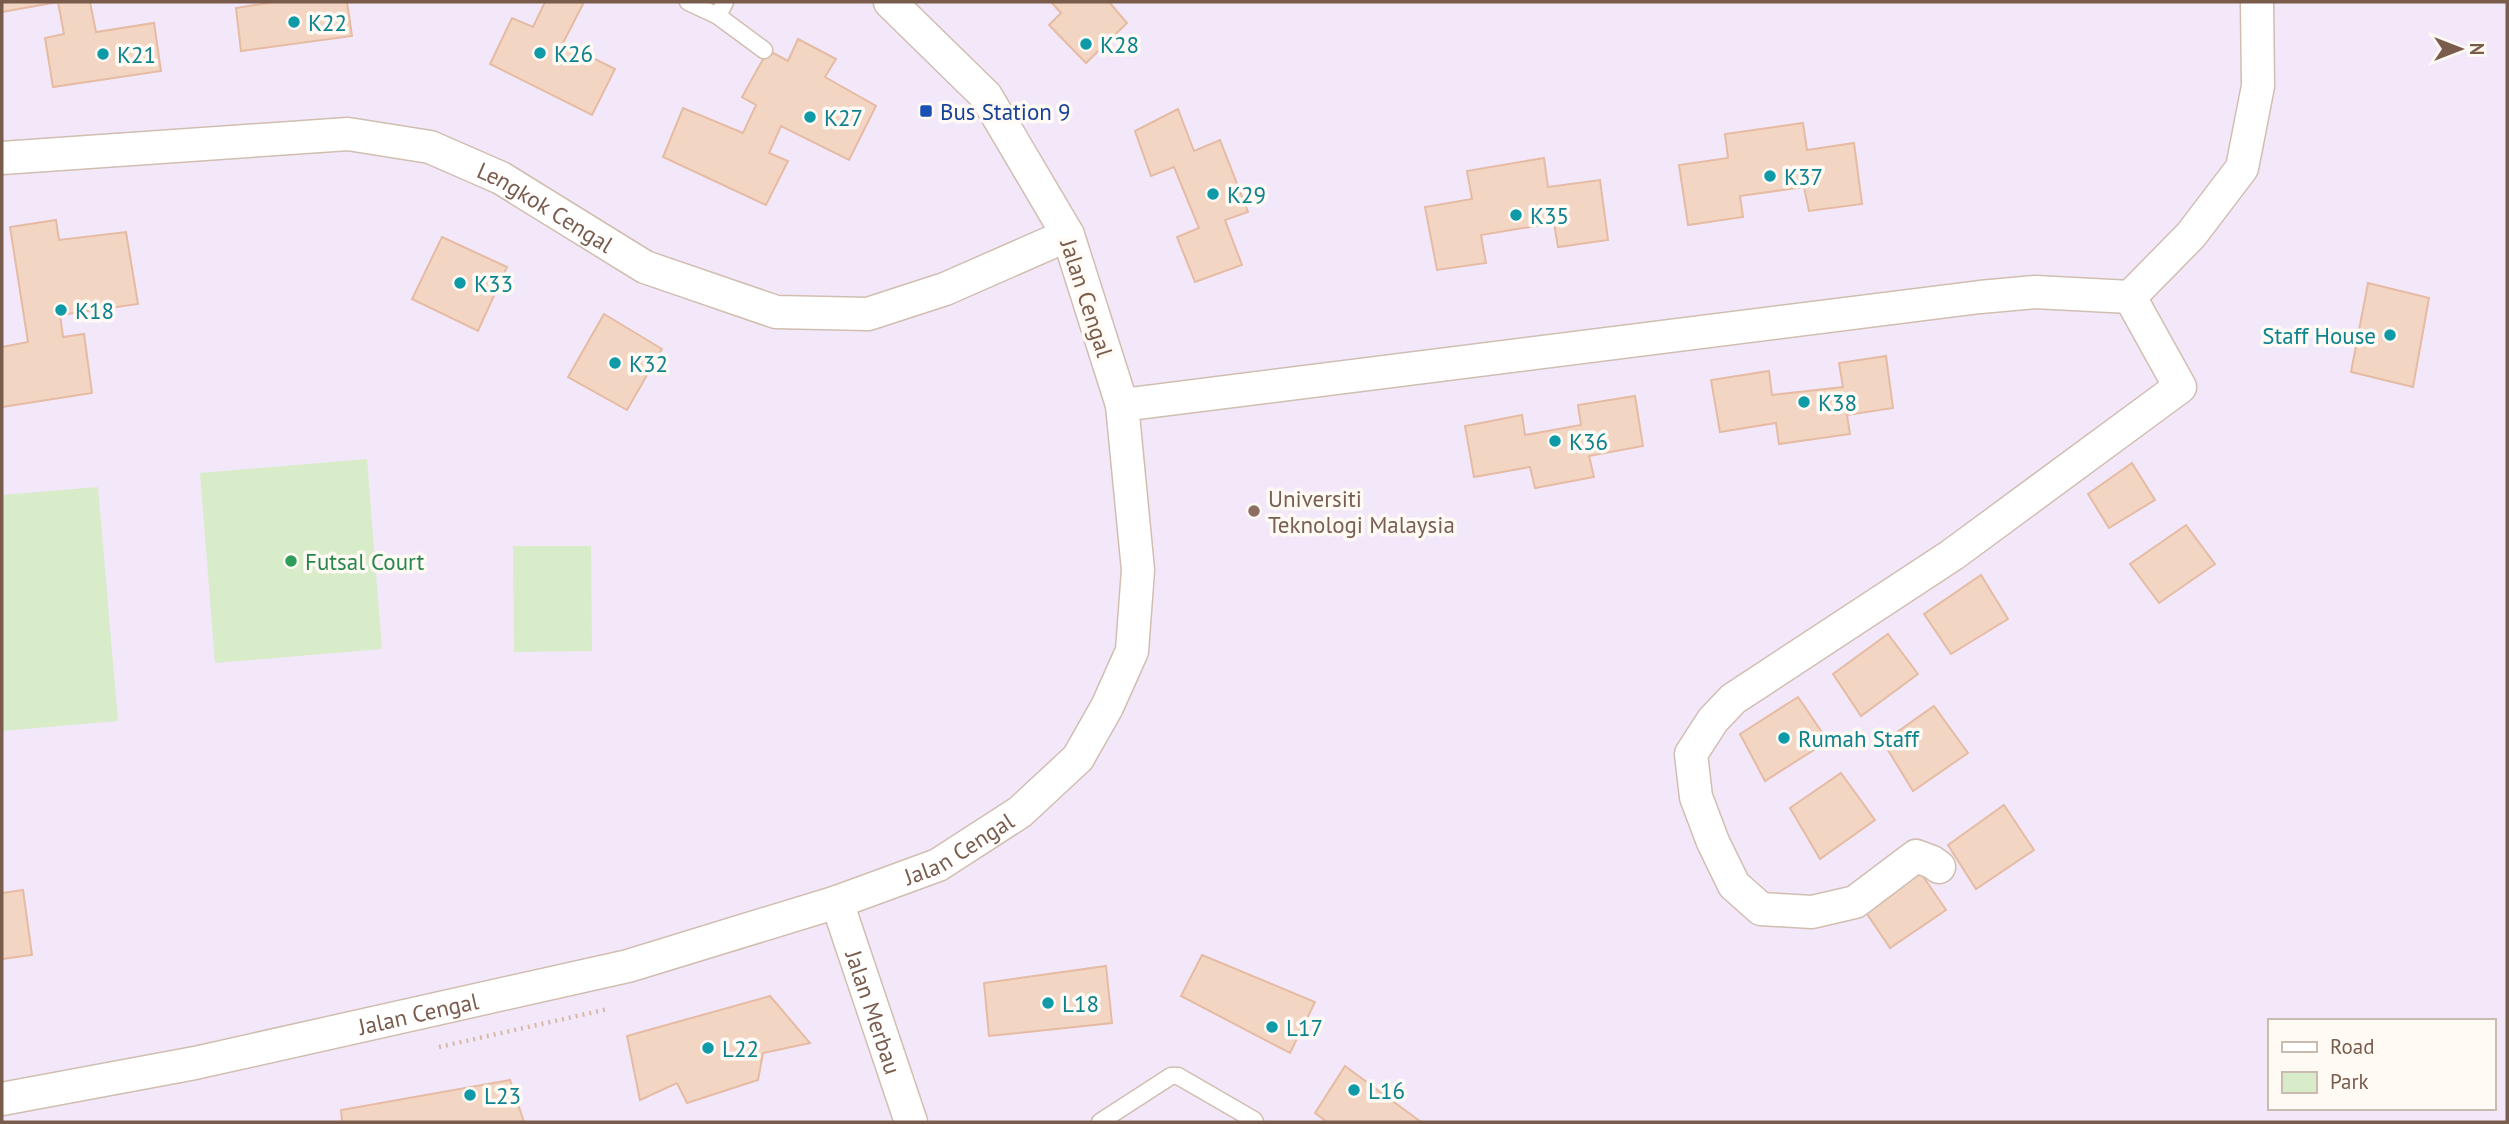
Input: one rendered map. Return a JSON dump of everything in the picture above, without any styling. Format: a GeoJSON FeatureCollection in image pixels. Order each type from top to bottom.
{"type":"FeatureCollection","features":[{"type":"Feature","properties":{"kind":"street","name":"Jalan Cengal"},"geometry":{"type":"LineString","coordinates":[[2,1099],[195,1063],[628,966],[837,902],[938,865],[1020,812],[1077,758],[1107,707],[1132,651],[1138,570],[1122,405],[1068,235],[986,96],[890,2]]}},
{"type":"Feature","properties":{"kind":"street"},"geometry":{"type":"LineString","coordinates":[[1122,405],[1980,297],[2035,292],[2130,297],[2190,235],[2242,168],[2258,86],[2257,2]]}},
{"type":"Feature","properties":{"kind":"street","name":"Lengkok Cengal"},"geometry":{"type":"LineString","coordinates":[[2,158],[348,134],[430,147],[501,178],[645,267],[776,312],[869,313],[945,289],[1068,235]]}},
{"type":"Feature","properties":{"kind":"street"},"geometry":{"type":"LineString","coordinates":[[1939,867],[1916,856],[1855,902],[1812,912],[1761,909],[1734,885],[1713,842],[1696,797],[1691,754],[1713,720],[1733,699],[1952,555],[2180,387],[2130,297]]}},
{"type":"Feature","properties":{"kind":"street","name":"Jalan Merbau"},"geometry":{"type":"LineString","coordinates":[[837,902],[911,1122]]}},
{"type":"Feature","properties":{"kind":"lane"},"geometry":{"type":"LineString","coordinates":[[688,2],[722,9],[764,50]]}},
{"type":"Feature","properties":{"kind":"lane"},"geometry":{"type":"LineString","coordinates":[[1100,1122],[1171,1076],[1178,1076],[1255,1122]]}},
{"type":"Feature","properties":{"kind":"shaded area","name":"Universiti Teknologi Malaysia"},"geometry":{"type":"Polygon","coordinates":[[[2,2],[2507,2],[2507,1122],[2,1122],[2,2]]]}},
{"type":"Feature","properties":{"kind":"green space","name":"Futsal Court"},"geometry":{"type":"Polygon","coordinates":[[[367,459],[382,649],[215,663],[200,473],[367,459]]]}},
{"type":"Feature","properties":{"kind":"green space"},"geometry":{"type":"Polygon","coordinates":[[[98,487],[118,721],[2,731],[2,495],[98,487]]]}},
{"type":"Feature","properties":{"kind":"green space"},"geometry":{"type":"Polygon","coordinates":[[[513,546],[591,546],[592,651],[514,652],[513,546]]]}},
{"type":"Feature","properties":{"kind":"building"},"geometry":{"type":"Polygon","coordinates":[[[2,2],[58,2],[2,12],[2,2]]]}},
{"type":"Feature","properties":{"kind":"building","name":"K21"},"geometry":{"type":"Polygon","coordinates":[[[58,2],[90,2],[96,32],[154,23],[161,71],[53,87],[45,38],[64,34],[58,2]]]}},
{"type":"Feature","properties":{"kind":"building","name":"K22"},"geometry":{"type":"Polygon","coordinates":[[[274,2],[347,2],[352,36],[241,51],[236,8],[274,2]]]}},
{"type":"Feature","properties":{"kind":"building","name":"K26"},"geometry":{"type":"Polygon","coordinates":[[[545,2],[584,2],[563,43],[615,69],[592,115],[490,64],[512,18],[533,27],[545,2]]]}},
{"type":"Feature","properties":{"kind":"building","name":"K28"},"geometry":{"type":"Polygon","coordinates":[[[1051,2],[1109,2],[1127,23],[1086,63],[1049,25],[1061,13],[1051,2]]]}},
{"type":"Feature","properties":{"kind":"building","name":"K27"},"geometry":{"type":"Polygon","coordinates":[[[798,39],[836,59],[825,77],[876,106],[849,160],[781,126],[769,153],[788,161],[766,205],[663,157],[683,108],[743,133],[756,105],[742,97],[768,50],[788,61],[798,39]]]}},
{"type":"Feature","properties":{"kind":"building","name":"K29"},"geometry":{"type":"Polygon","coordinates":[[[1178,109],[1194,151],[1220,140],[1248,212],[1225,220],[1242,265],[1195,282],[1177,237],[1199,228],[1174,167],[1151,176],[1135,131],[1178,109]]]}},
{"type":"Feature","properties":{"kind":"building","name":"K37"},"geometry":{"type":"Polygon","coordinates":[[[1803,123],[1807,150],[1854,143],[1862,204],[1809,211],[1804,187],[1740,196],[1743,217],[1688,225],[1679,165],[1728,158],[1725,134],[1803,123]]]}},
{"type":"Feature","properties":{"kind":"building","name":"K35"},"geometry":{"type":"Polygon","coordinates":[[[1544,158],[1548,187],[1600,180],[1608,240],[1558,247],[1554,223],[1481,235],[1486,263],[1437,270],[1425,207],[1472,199],[1467,171],[1544,158]]]}},
{"type":"Feature","properties":{"kind":"building","name":"K18"},"geometry":{"type":"Polygon","coordinates":[[[56,220],[59,240],[126,232],[138,304],[60,315],[63,337],[84,334],[92,393],[2,407],[2,347],[28,342],[10,227],[56,220]]]}},
{"type":"Feature","properties":{"kind":"building","name":"K33"},"geometry":{"type":"Polygon","coordinates":[[[442,237],[507,267],[478,331],[412,299],[442,237]]]}},
{"type":"Feature","properties":{"kind":"building","name":"Staff House"},"geometry":{"type":"Polygon","coordinates":[[[2368,283],[2429,298],[2413,387],[2351,372],[2368,283]]]}},
{"type":"Feature","properties":{"kind":"building","name":"K32"},"geometry":{"type":"Polygon","coordinates":[[[604,314],[662,349],[627,410],[568,377],[604,314]]]}},
{"type":"Feature","properties":{"kind":"building","name":"K38"},"geometry":{"type":"Polygon","coordinates":[[[1886,356],[1893,408],[1847,415],[1850,434],[1779,444],[1776,423],[1720,432],[1711,380],[1769,371],[1772,395],[1843,387],[1839,363],[1886,356]]]}},
{"type":"Feature","properties":{"kind":"building","name":"K36"},"geometry":{"type":"Polygon","coordinates":[[[1635,396],[1643,446],[1589,456],[1594,477],[1535,488],[1530,467],[1474,477],[1465,426],[1522,415],[1525,435],[1581,425],[1578,405],[1635,396]]]}},
{"type":"Feature","properties":{"kind":"building"},"geometry":{"type":"Polygon","coordinates":[[[2132,463],[2155,500],[2109,528],[2088,494],[2132,463]]]}},
{"type":"Feature","properties":{"kind":"building"},"geometry":{"type":"Polygon","coordinates":[[[2186,525],[2215,564],[2159,603],[2130,564],[2186,525]]]}},
{"type":"Feature","properties":{"kind":"building"},"geometry":{"type":"Polygon","coordinates":[[[1981,575],[2008,619],[1951,654],[1924,614],[1981,575]]]}},
{"type":"Feature","properties":{"kind":"building","name":"Rumah Staff"},"geometry":{"type":"Polygon","coordinates":[[[1888,634],[1918,674],[1861,716],[1833,674],[1888,634]]]}},
{"type":"Feature","properties":{"kind":"building","name":"Rumah Staff"},"geometry":{"type":"Polygon","coordinates":[[[1798,697],[1828,741],[1765,781],[1740,734],[1798,697]]]}},
{"type":"Feature","properties":{"kind":"building","name":"Rumah Staff"},"geometry":{"type":"Polygon","coordinates":[[[1934,706],[1968,753],[1913,791],[1883,742],[1934,706]]]}},
{"type":"Feature","properties":{"kind":"building","name":"Rumah Staff"},"geometry":{"type":"Polygon","coordinates":[[[1841,773],[1875,820],[1820,859],[1790,808],[1841,773]]]}},
{"type":"Feature","properties":{"kind":"building"},"geometry":{"type":"Polygon","coordinates":[[[2004,805],[2034,850],[1976,889],[1948,845],[2004,805]]]}},
{"type":"Feature","properties":{"kind":"building"},"geometry":{"type":"Polygon","coordinates":[[[1918,869],[1946,910],[1890,948],[1861,905],[1918,869]]]}},
{"type":"Feature","properties":{"kind":"building"},"geometry":{"type":"Polygon","coordinates":[[[23,890],[32,955],[2,959],[2,893],[23,890]]]}},
{"type":"Feature","properties":{"kind":"building","name":"L17"},"geometry":{"type":"Polygon","coordinates":[[[1202,955],[1315,1002],[1290,1053],[1181,996],[1202,955]]]}},
{"type":"Feature","properties":{"kind":"building","name":"L18"},"geometry":{"type":"Polygon","coordinates":[[[1106,966],[1112,1023],[989,1036],[984,983],[1106,966]]]}},
{"type":"Feature","properties":{"kind":"building","name":"L22"},"geometry":{"type":"Polygon","coordinates":[[[770,996],[810,1043],[763,1053],[758,1080],[687,1103],[677,1083],[640,1100],[627,1036],[770,996]]]}},
{"type":"Feature","properties":{"kind":"building","name":"L16"},"geometry":{"type":"Polygon","coordinates":[[[1345,1066],[1421,1122],[1327,1122],[1315,1113],[1345,1066]]]}},
{"type":"Feature","properties":{"kind":"building","name":"L23"},"geometry":{"type":"Polygon","coordinates":[[[510,1080],[524,1122],[342,1122],[341,1110],[510,1080]]]}},
{"type":"Feature","properties":{"kind":"place","name":"K22"},"geometry":{"type":"Point","coordinates":[294,22]}},
{"type":"Feature","properties":{"kind":"place","name":"K28"},"geometry":{"type":"Point","coordinates":[1086,44]}},
{"type":"Feature","properties":{"kind":"place","name":"K26"},"geometry":{"type":"Point","coordinates":[540,53]}},
{"type":"Feature","properties":{"kind":"place","name":"K21"},"geometry":{"type":"Point","coordinates":[103,54]}},
{"type":"Feature","properties":{"kind":"place","name":"Bus Station 9"},"geometry":{"type":"Point","coordinates":[926,111]}},
{"type":"Feature","properties":{"kind":"place","name":"K27"},"geometry":{"type":"Point","coordinates":[810,117]}},
{"type":"Feature","properties":{"kind":"place","name":"K37"},"geometry":{"type":"Point","coordinates":[1770,176]}},
{"type":"Feature","properties":{"kind":"place","name":"K29"},"geometry":{"type":"Point","coordinates":[1213,194]}},
{"type":"Feature","properties":{"kind":"place","name":"K35"},"geometry":{"type":"Point","coordinates":[1516,215]}},
{"type":"Feature","properties":{"kind":"place","name":"K33"},"geometry":{"type":"Point","coordinates":[460,283]}},
{"type":"Feature","properties":{"kind":"place","name":"K18"},"geometry":{"type":"Point","coordinates":[61,310]}},
{"type":"Feature","properties":{"kind":"place","name":"Staff House"},"geometry":{"type":"Point","coordinates":[2390,335]}},
{"type":"Feature","properties":{"kind":"place","name":"K32"},"geometry":{"type":"Point","coordinates":[615,363]}},
{"type":"Feature","properties":{"kind":"place","name":"K38"},"geometry":{"type":"Point","coordinates":[1804,402]}},
{"type":"Feature","properties":{"kind":"place","name":"K36"},"geometry":{"type":"Point","coordinates":[1555,441]}},
{"type":"Feature","properties":{"kind":"place","name":"Universiti Teknologi Malaysia"},"geometry":{"type":"Point","coordinates":[1254,511]}},
{"type":"Feature","properties":{"kind":"place","name":"Futsal Court"},"geometry":{"type":"Point","coordinates":[291,561]}},
{"type":"Feature","properties":{"kind":"place","name":"Rumah Staff"},"geometry":{"type":"Point","coordinates":[1784,738]}},
{"type":"Feature","properties":{"kind":"place","name":"L18"},"geometry":{"type":"Point","coordinates":[1048,1003]}},
{"type":"Feature","properties":{"kind":"place","name":"L17"},"geometry":{"type":"Point","coordinates":[1272,1027]}},
{"type":"Feature","properties":{"kind":"place","name":"L22"},"geometry":{"type":"Point","coordinates":[708,1048]}},
{"type":"Feature","properties":{"kind":"place","name":"L16"},"geometry":{"type":"Point","coordinates":[1354,1090]}},
{"type":"Feature","properties":{"kind":"place","name":"L23"},"geometry":{"type":"Point","coordinates":[470,1095]}}]}
